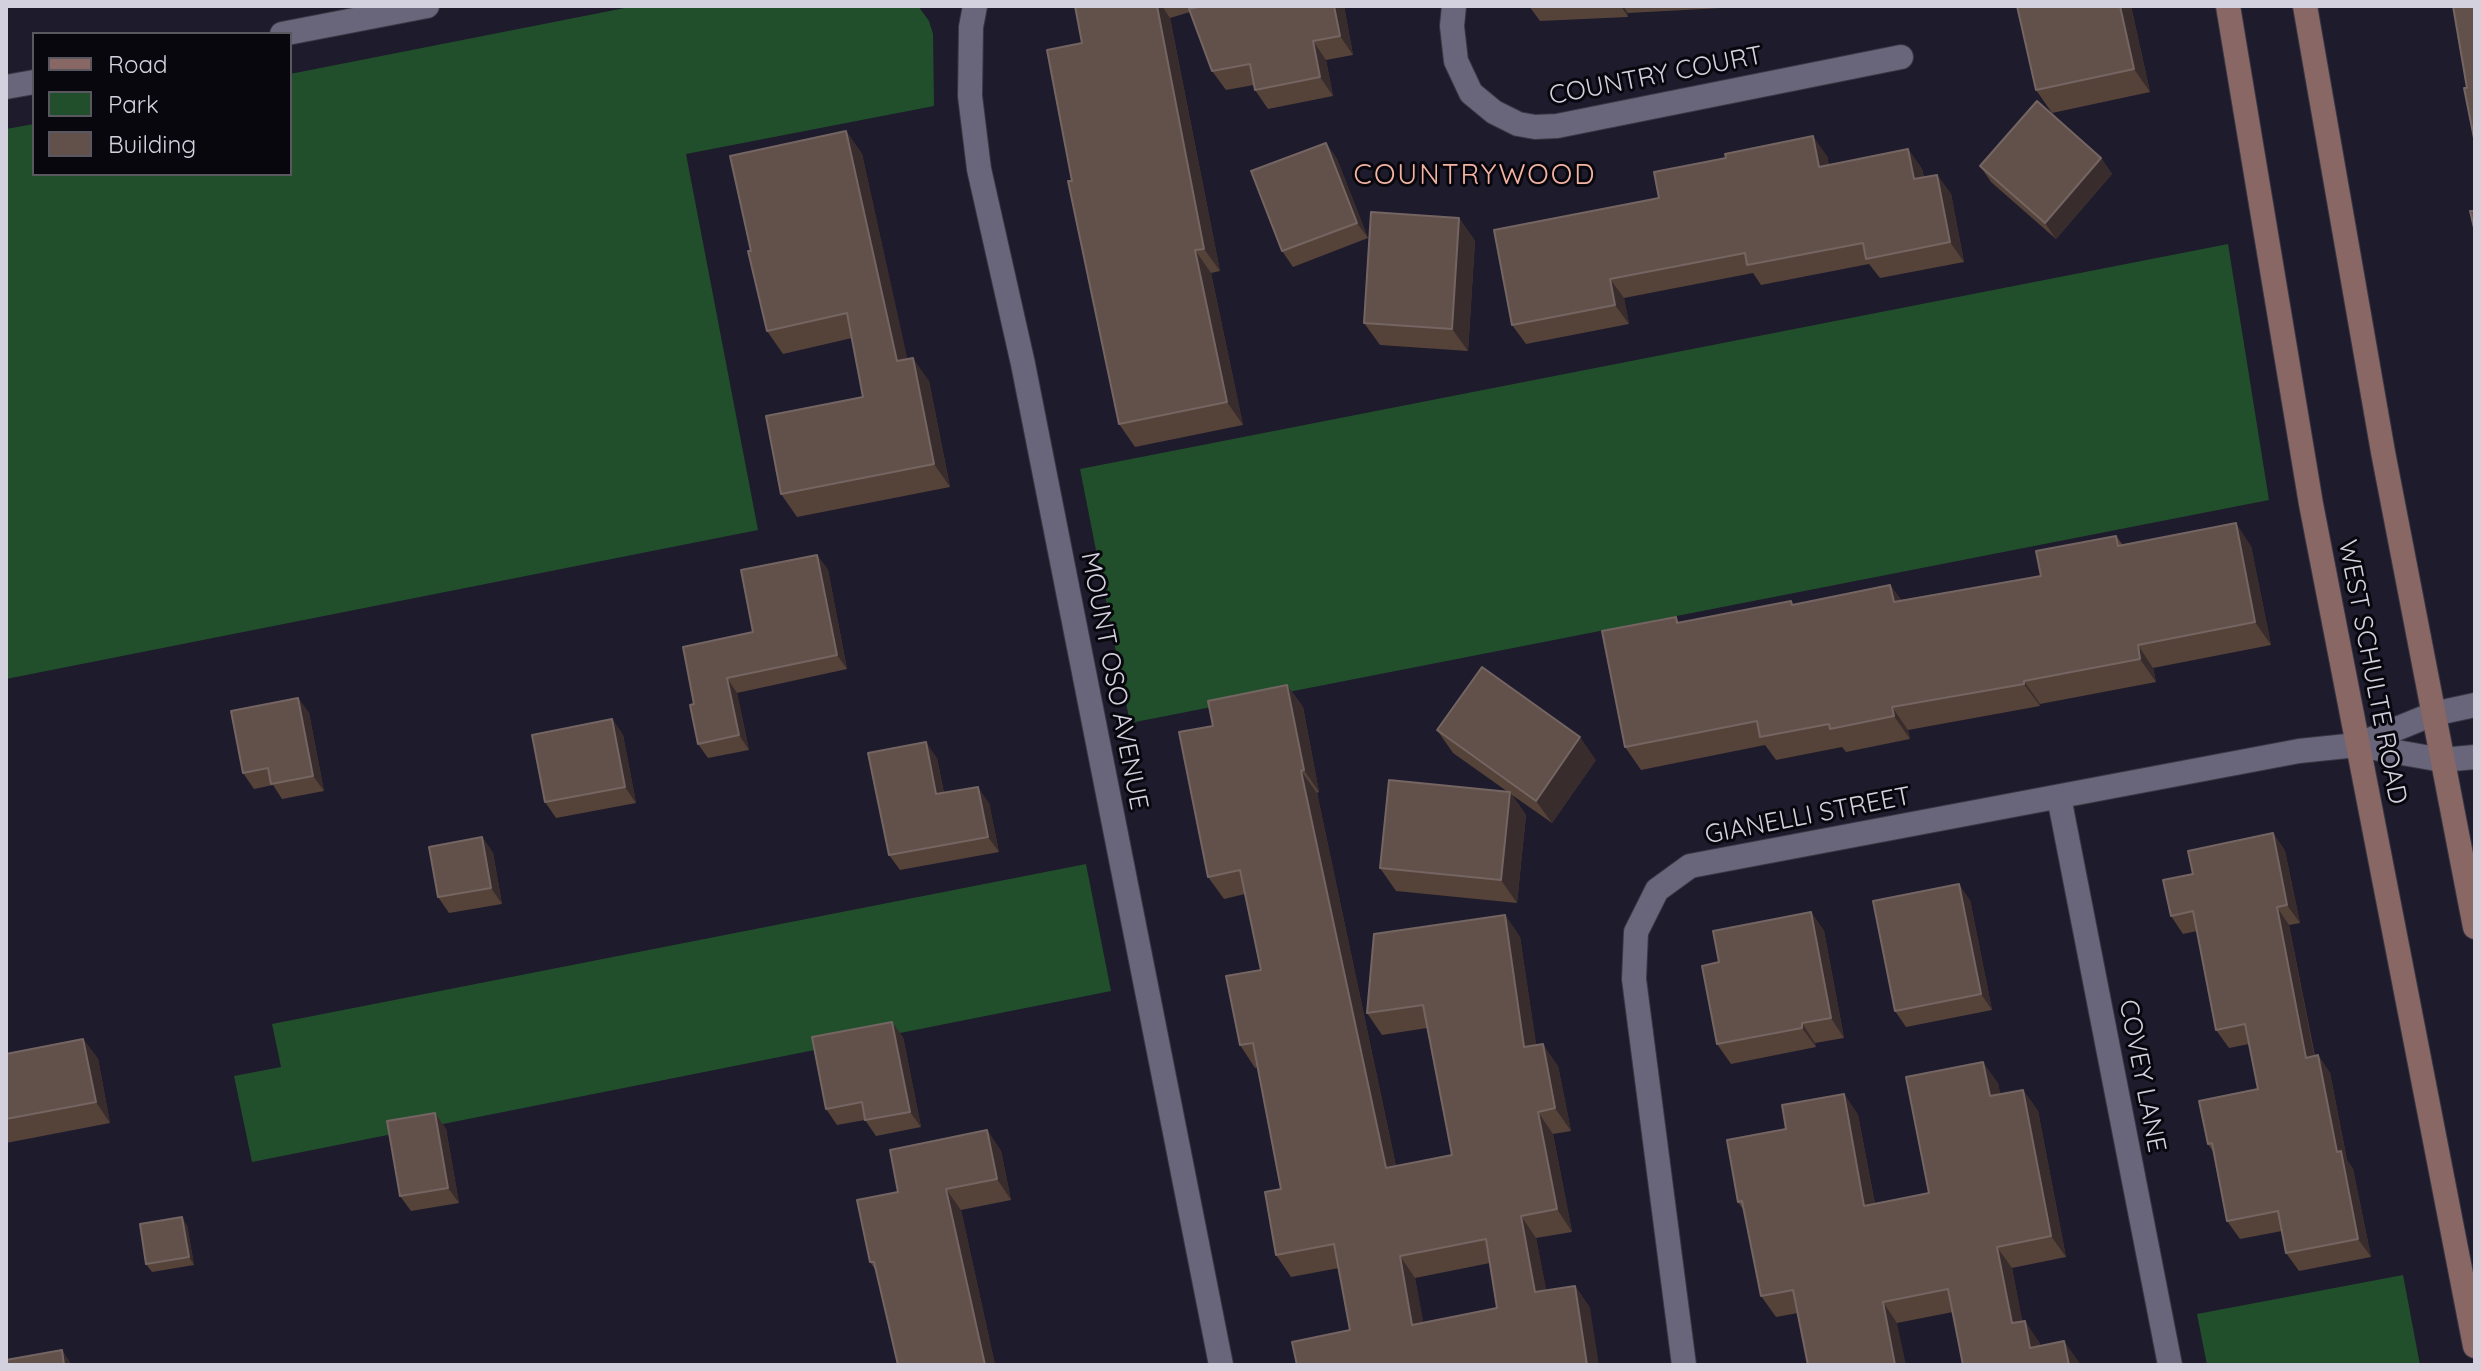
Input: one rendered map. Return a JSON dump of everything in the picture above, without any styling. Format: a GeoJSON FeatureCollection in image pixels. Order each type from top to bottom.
{"type":"FeatureCollection","features":[{"type":"Feature","properties":{"kind":"main road","name":"WEST SCHULTE ROAD"},"geometry":{"type":"LineString","coordinates":[[2228,6],[2311,504],[2475,1346]]}},
{"type":"Feature","properties":{"kind":"main road","name":"WEST SCHULTE ROAD"},"geometry":{"type":"LineString","coordinates":[[2305,6],[2383,452],[2475,927]]}},
{"type":"Feature","properties":{"kind":"street"},"geometry":{"type":"LineString","coordinates":[[292,32],[427,6]]}},
{"type":"Feature","properties":{"kind":"street","name":"MOUNT OSO AVENUE"},"geometry":{"type":"LineString","coordinates":[[975,6],[971,27],[970,96],[979,169],[1026,378],[1221,1365]]}},
{"type":"Feature","properties":{"kind":"street","name":"COUNTRY COURT"},"geometry":{"type":"LineString","coordinates":[[1454,6],[1452,26],[1456,61],[1471,93],[1494,112],[1518,124],[1535,127],[1557,126],[1901,57]]}},
{"type":"Feature","properties":{"kind":"street"},"geometry":{"type":"LineString","coordinates":[[6,87],[32,82]]}},
{"type":"Feature","properties":{"kind":"street","name":"GIANELLI STREET"},"geometry":{"type":"LineString","coordinates":[[2357,745],[2433,714],[2475,705]]}},
{"type":"Feature","properties":{"kind":"street","name":"GIANELLI STREET"},"geometry":{"type":"LineString","coordinates":[[1684,1365],[1634,979],[1636,932],[1657,890],[1690,866],[2299,751],[2357,745],[2442,760],[2475,757]]}},
{"type":"Feature","properties":{"kind":"street","name":"COVEY LANE"},"geometry":{"type":"LineString","coordinates":[[2059,797],[2170,1365]]}},
{"type":"Feature","properties":{"kind":"green space"},"geometry":{"type":"Polygon","coordinates":[[[635,6],[918,6],[929,21],[933,34],[934,106],[686,154],[758,530],[6,679],[6,129],[32,124],[32,176],[292,176],[292,74],[635,6]]]}},
{"type":"Feature","properties":{"kind":"green space"},"geometry":{"type":"Polygon","coordinates":[[[2228,244],[2269,500],[1130,723],[1080,469],[2228,244]]]}},
{"type":"Feature","properties":{"kind":"green space"},"geometry":{"type":"Polygon","coordinates":[[[1086,864],[1111,991],[252,1162],[234,1076],[281,1067],[272,1024],[1086,864]]]}},
{"type":"Feature","properties":{"kind":"green space"},"geometry":{"type":"Polygon","coordinates":[[[2403,1275],[2420,1365],[2207,1365],[2197,1314],[2403,1275]]]}},
{"type":"Feature","properties":{"kind":"building"},"geometry":{"type":"Polygon","coordinates":[[[1075,6],[1157,6],[1204,249],[1195,250],[1227,402],[1119,424],[1068,181],[1072,181],[1047,50],[1082,43],[1075,6]]]}},
{"type":"Feature","properties":{"kind":"building"},"geometry":{"type":"Polygon","coordinates":[[[1203,6],[1334,6],[1340,36],[1313,41],[1320,77],[1255,90],[1250,64],[1212,71],[1189,9],[1203,6]]]}},
{"type":"Feature","properties":{"kind":"building"},"geometry":{"type":"Polygon","coordinates":[[[2017,6],[2120,6],[2134,69],[2036,90],[2017,6]]]}},
{"type":"Feature","properties":{"kind":"building"},"geometry":{"type":"Polygon","coordinates":[[[2453,6],[2475,6],[2475,143],[2464,88],[2467,88],[2453,6]]]}},
{"type":"Feature","properties":{"kind":"building"},"geometry":{"type":"Polygon","coordinates":[[[2037,101],[2101,158],[2045,223],[1980,166],[2037,101]]]}},
{"type":"Feature","properties":{"kind":"building"},"geometry":{"type":"Polygon","coordinates":[[[846,131],[897,361],[913,358],[934,464],[781,494],[766,416],[863,397],[847,313],[767,331],[730,156],[846,131]]]}},
{"type":"Feature","properties":{"kind":"building"},"geometry":{"type":"Polygon","coordinates":[[[1813,136],[1819,167],[1908,149],[1914,179],[1937,175],[1950,242],[1866,259],[1863,243],[1747,265],[1745,253],[1610,279],[1615,305],[1512,325],[1494,230],[1659,198],[1654,172],[1813,136]]]}},
{"type":"Feature","properties":{"kind":"building"},"geometry":{"type":"Polygon","coordinates":[[[1326,143],[1357,223],[1282,251],[1251,171],[1326,143]]]}},
{"type":"Feature","properties":{"kind":"building"},"geometry":{"type":"Polygon","coordinates":[[[2470,211],[2475,211],[2475,232],[2470,211]]]}},
{"type":"Feature","properties":{"kind":"building"},"geometry":{"type":"Polygon","coordinates":[[[1371,212],[1459,218],[1452,329],[1364,323],[1371,212]]]}},
{"type":"Feature","properties":{"kind":"building"},"geometry":{"type":"Polygon","coordinates":[[[2236,523],[2255,622],[2138,645],[2140,659],[2024,681],[2024,684],[1892,707],[1894,716],[1830,729],[1829,724],[1760,737],[1757,721],[1625,747],[1602,631],[1676,617],[1677,623],[1791,601],[1792,605],[1890,585],[1894,602],[2041,576],[2036,551],[2116,536],[2118,546],[2236,523]]]}},
{"type":"Feature","properties":{"kind":"building"},"geometry":{"type":"Polygon","coordinates":[[[817,555],[837,655],[727,678],[739,735],[698,744],[683,647],[753,632],[741,570],[817,555]]]}},
{"type":"Feature","properties":{"kind":"building"},"geometry":{"type":"Polygon","coordinates":[[[1482,667],[1580,737],[1536,801],[1437,730],[1482,667]]]}},
{"type":"Feature","properties":{"kind":"building"},"geometry":{"type":"Polygon","coordinates":[[[1287,685],[1304,770],[1301,771],[1386,1168],[1452,1155],[1423,1005],[1367,1013],[1374,934],[1505,915],[1524,1047],[1543,1044],[1555,1108],[1538,1112],[1557,1209],[1521,1216],[1535,1292],[1575,1286],[1587,1365],[1297,1365],[1292,1342],[1350,1330],[1334,1244],[1276,1255],[1265,1192],[1281,1189],[1253,1043],[1240,1045],[1226,976],[1261,970],[1240,870],[1208,877],[1179,732],[1213,726],[1208,701],[1287,685]],[[1486,1239],[1400,1256],[1412,1325],[1497,1308],[1486,1239]]]}},
{"type":"Feature","properties":{"kind":"building"},"geometry":{"type":"Polygon","coordinates":[[[298,698],[313,776],[271,784],[268,768],[243,773],[231,711],[298,698]]]}},
{"type":"Feature","properties":{"kind":"building"},"geometry":{"type":"Polygon","coordinates":[[[612,719],[625,787],[545,802],[532,735],[612,719]]]}},
{"type":"Feature","properties":{"kind":"building"},"geometry":{"type":"Polygon","coordinates":[[[926,742],[936,794],[978,787],[988,837],[889,855],[868,753],[926,742]]]}},
{"type":"Feature","properties":{"kind":"building"},"geometry":{"type":"Polygon","coordinates":[[[1389,780],[1510,792],[1501,880],[1380,868],[1389,780]]]}},
{"type":"Feature","properties":{"kind":"building"},"geometry":{"type":"Polygon","coordinates":[[[2273,833],[2287,905],[2277,907],[2306,1058],[2318,1055],[2358,1239],[2286,1253],[2278,1211],[2227,1221],[2212,1143],[2208,1144],[2199,1101],[2258,1089],[2245,1024],[2216,1030],[2193,911],[2171,916],[2163,880],[2193,874],[2188,851],[2273,833]]]}},
{"type":"Feature","properties":{"kind":"building"},"geometry":{"type":"Polygon","coordinates":[[[482,837],[491,888],[438,897],[429,847],[482,837]]]}},
{"type":"Feature","properties":{"kind":"building"},"geometry":{"type":"Polygon","coordinates":[[[1959,884],[1981,994],[1895,1011],[1873,901],[1959,884]]]}},
{"type":"Feature","properties":{"kind":"building"},"geometry":{"type":"Polygon","coordinates":[[[1811,912],[1831,1018],[1802,1023],[1802,1028],[1717,1044],[1702,966],[1719,962],[1713,931],[1811,912]]]}},
{"type":"Feature","properties":{"kind":"building"},"geometry":{"type":"Polygon","coordinates":[[[892,1022],[910,1112],[865,1120],[862,1102],[826,1109],[812,1037],[892,1022]]]}},
{"type":"Feature","properties":{"kind":"building"},"geometry":{"type":"Polygon","coordinates":[[[83,1039],[96,1102],[6,1119],[6,1054],[83,1039]]]}},
{"type":"Feature","properties":{"kind":"building"},"geometry":{"type":"Polygon","coordinates":[[[1983,1062],[1990,1096],[2023,1090],[2051,1236],[1997,1247],[2012,1323],[2025,1321],[2030,1348],[2064,1341],[2069,1365],[1963,1365],[1948,1289],[1883,1302],[1895,1365],[1808,1365],[1793,1290],[1761,1296],[1742,1201],[1738,1202],[1727,1140],[1786,1129],[1782,1105],[1844,1094],[1864,1206],[1929,1193],[1906,1077],[1983,1062]]]}},
{"type":"Feature","properties":{"kind":"building"},"geometry":{"type":"Polygon","coordinates":[[[435,1113],[448,1188],[400,1196],[387,1121],[435,1113]]]}},
{"type":"Feature","properties":{"kind":"building"},"geometry":{"type":"Polygon","coordinates":[[[987,1130],[997,1179],[946,1189],[985,1365],[898,1365],[857,1200],[898,1192],[890,1150],[987,1130]]]}},
{"type":"Feature","properties":{"kind":"building"},"geometry":{"type":"Polygon","coordinates":[[[182,1217],[189,1257],[146,1264],[140,1224],[182,1217]]]}},
{"type":"Feature","properties":{"kind":"building"},"geometry":{"type":"Polygon","coordinates":[[[62,1350],[64,1365],[6,1365],[6,1360],[62,1350]]]}},
{"type":"Feature","properties":{"kind":"district","name":"COUNTRYWOOD"},"geometry":{"type":"Point","coordinates":[1475,176]}}]}
